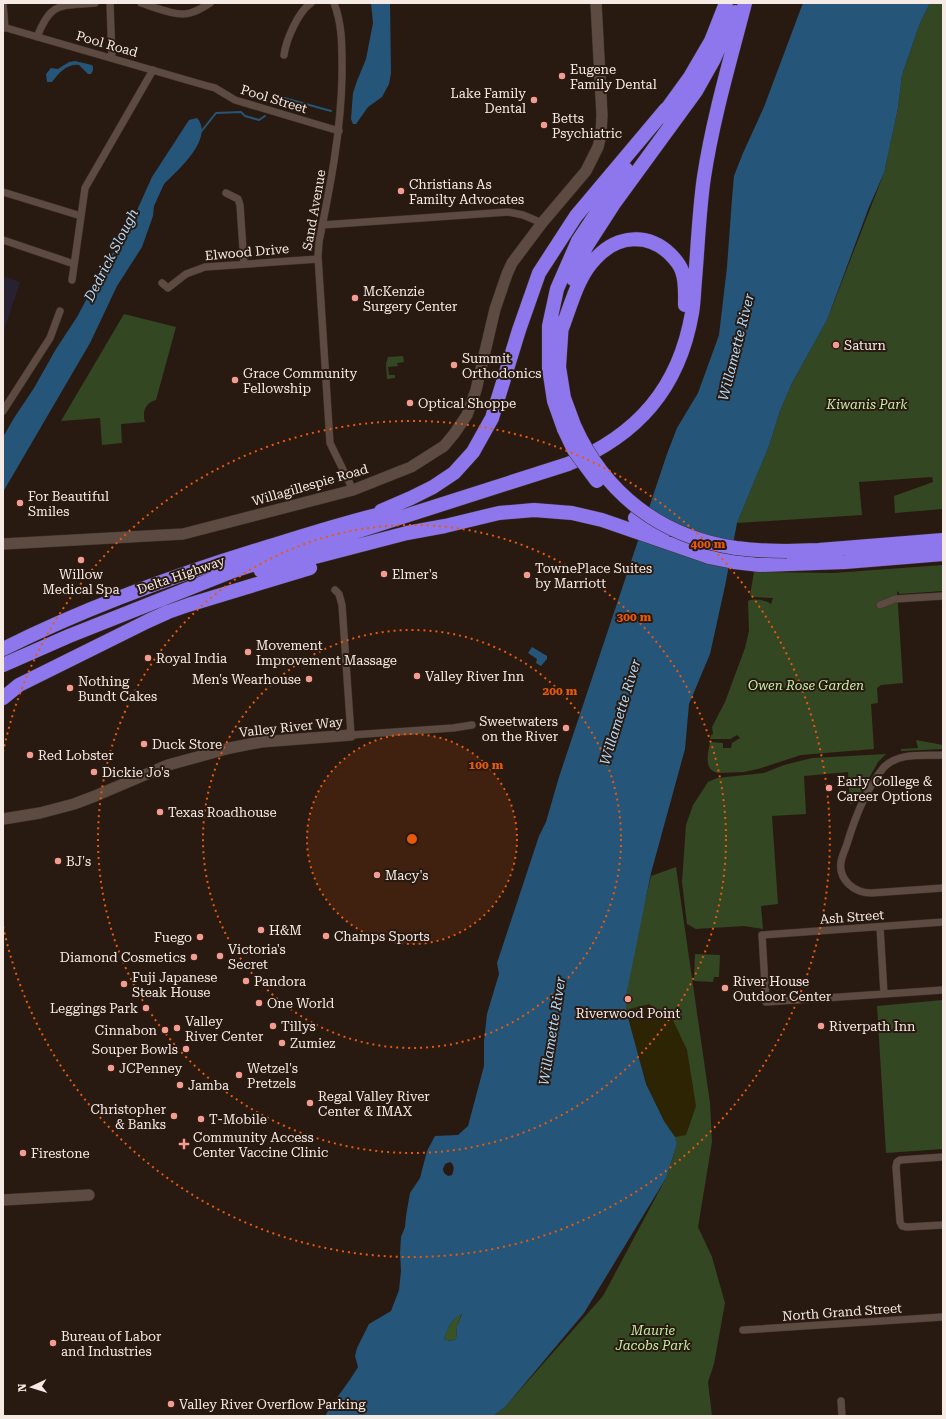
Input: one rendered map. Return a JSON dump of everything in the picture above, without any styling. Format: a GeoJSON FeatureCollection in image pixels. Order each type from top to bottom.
{"type":"FeatureCollection","features":[{"type":"Feature","properties":{"kind":"highway"},"geometry":{"type":"LineString","coordinates":[[569,427],[554,402],[549,368],[549,326],[557,289],[578,241],[666,109],[690,77],[711,41],[726,3]]}},
{"type":"Feature","properties":{"kind":"highway"},"geometry":{"type":"LineString","coordinates":[[738,3],[729,28],[696,91],[616,202],[586,247],[567,292],[561,331],[559,367],[574,450],[598,484],[626,511],[642,522],[674,539],[712,552],[845,562],[943,554]]}},
{"type":"Feature","properties":{"kind":"highway"},"geometry":{"type":"LineString","coordinates":[[176,593],[233,571],[568,464],[586,457],[612,442],[636,423],[660,395],[676,369],[686,344],[692,312],[704,178],[714,122],[745,3]]}},
{"type":"Feature","properties":{"kind":"highway"},"geometry":{"type":"LineString","coordinates":[[364,518],[433,487],[454,473],[473,452],[492,418],[519,330],[539,273],[576,216],[666,109]]}},
{"type":"Feature","properties":{"kind":"highway"},"geometry":{"type":"LineString","coordinates":[[364,518],[413,506],[561,459],[591,446],[611,433],[631,417],[656,386],[671,361],[680,335],[684,311],[685,287],[683,272],[679,264],[664,247],[643,239],[635,238],[618,242],[606,248],[590,265],[575,291],[561,331]]}},
{"type":"Feature","properties":{"kind":"highway"},"geometry":{"type":"LineString","coordinates":[[176,593],[407,533],[445,526],[499,513],[534,510],[572,513],[602,520],[709,557],[760,565],[819,550],[943,540]]}},
{"type":"Feature","properties":{"kind":"highway","name":"Delta Highway"},"geometry":{"type":"LineString","coordinates":[[3,648],[121,596],[161,581],[214,563],[364,518]]}},
{"type":"Feature","properties":{"kind":"highway"},"geometry":{"type":"LineString","coordinates":[[3,698],[19,685],[148,621],[188,604],[408,539],[445,526]]}},
{"type":"Feature","properties":{"kind":"highway","name":"Delta Highway"},"geometry":{"type":"LineString","coordinates":[[3,665],[69,636],[176,593]]}},
{"type":"Feature","properties":{"kind":"highway"},"geometry":{"type":"LineString","coordinates":[[3,671],[69,636]]}},
{"type":"Feature","properties":{"kind":"street"},"geometry":{"type":"LineString","coordinates":[[3,3],[4,28]]}},
{"type":"Feature","properties":{"kind":"street"},"geometry":{"type":"LineString","coordinates":[[37,37],[44,19],[54,9],[64,5],[95,3]]}},
{"type":"Feature","properties":{"kind":"street"},"geometry":{"type":"LineString","coordinates":[[110,3],[112,58]]}},
{"type":"Feature","properties":{"kind":"street"},"geometry":{"type":"LineString","coordinates":[[141,3],[182,14],[194,12],[210,3]]}},
{"type":"Feature","properties":{"kind":"street"},"geometry":{"type":"LineString","coordinates":[[284,55],[286,42],[302,12],[311,3]]}},
{"type":"Feature","properties":{"kind":"street","name":"Sand Avenue"},"geometry":{"type":"LineString","coordinates":[[334,3],[339,20],[342,48],[341,107],[335,161],[319,242],[318,259],[330,443],[353,490]]}},
{"type":"Feature","properties":{"kind":"street","name":"Willagillespie Road"},"geometry":{"type":"LineString","coordinates":[[3,544],[183,534],[353,490],[412,467],[444,446],[467,415],[476,390],[495,309],[507,274],[542,223],[586,170],[595,154],[601,135],[602,111],[596,3]]}},
{"type":"Feature","properties":{"kind":"street","name":"Pool Road"},"geometry":{"type":"LineString","coordinates":[[4,28],[204,85]]}},
{"type":"Feature","properties":{"kind":"street"},"geometry":{"type":"LineString","coordinates":[[72,280],[85,188],[153,70]]}},
{"type":"Feature","properties":{"kind":"street","name":"Pool Street"},"geometry":{"type":"LineString","coordinates":[[204,85],[215,88],[235,100],[339,131]]}},
{"type":"Feature","properties":{"kind":"street"},"geometry":{"type":"LineString","coordinates":[[3,192],[81,216]]}},
{"type":"Feature","properties":{"kind":"street"},"geometry":{"type":"LineString","coordinates":[[226,192],[236,198],[239,202],[244,264]]}},
{"type":"Feature","properties":{"kind":"street"},"geometry":{"type":"LineString","coordinates":[[322,225],[508,212],[523,215],[542,223]]}},
{"type":"Feature","properties":{"kind":"street"},"geometry":{"type":"LineString","coordinates":[[3,240],[74,264]]}},
{"type":"Feature","properties":{"kind":"street","name":"Elwood Drive"},"geometry":{"type":"LineString","coordinates":[[162,283],[168,288],[178,278],[194,270],[212,266],[318,259]]}},
{"type":"Feature","properties":{"kind":"street"},"geometry":{"type":"LineString","coordinates":[[3,411],[50,338],[60,311]]}},
{"type":"Feature","properties":{"kind":"street"},"geometry":{"type":"LineString","coordinates":[[335,590],[339,594],[342,605],[351,735]]}},
{"type":"Feature","properties":{"kind":"street"},"geometry":{"type":"LineString","coordinates":[[880,604],[895,599],[943,596]]}},
{"type":"Feature","properties":{"kind":"street","name":"Valley River Way"},"geometry":{"type":"LineString","coordinates":[[3,819],[40,813],[74,804],[168,765],[230,748],[261,742],[453,728],[472,724]]}},
{"type":"Feature","properties":{"kind":"street"},"geometry":{"type":"LineString","coordinates":[[943,755],[897,758],[889,762],[884,767],[862,803],[841,862],[844,878],[854,888],[862,892],[872,893],[943,888]]}},
{"type":"Feature","properties":{"kind":"street","name":"Ash Street"},"geometry":{"type":"LineString","coordinates":[[884,994],[766,1002],[762,935],[943,922]]}},
{"type":"Feature","properties":{"kind":"street"},"geometry":{"type":"LineString","coordinates":[[880,927],[884,994],[943,990]]}},
{"type":"Feature","properties":{"kind":"street"},"geometry":{"type":"LineString","coordinates":[[943,1157],[903,1160],[898,1161],[896,1164],[900,1222],[902,1226],[907,1228],[943,1225]]}},
{"type":"Feature","properties":{"kind":"street"},"geometry":{"type":"LineString","coordinates":[[3,1200],[88,1195]]}},
{"type":"Feature","properties":{"kind":"street","name":"North Grand Street"},"geometry":{"type":"LineString","coordinates":[[743,1330],[943,1317]]}},
{"type":"Feature","properties":{"kind":"street"},"geometry":{"type":"LineString","coordinates":[[841,1401],[842,1416]]}},
{"type":"Feature","properties":{"kind":"shaded area"},"geometry":{"type":"Polygon","coordinates":[[[3,276],[20,282],[3,334],[3,276]]]}},
{"type":"Feature","properties":{"kind":"green space","name":"Kiwanis Park"},"geometry":{"type":"Polygon","coordinates":[[[930,3],[943,3],[943,509],[895,513],[894,496],[933,482],[932,477],[859,482],[862,515],[737,523],[769,446],[780,411],[792,383],[827,320],[884,173],[898,108],[902,75],[920,23],[930,3]]]}},
{"type":"Feature","properties":{"kind":"green space"},"geometry":{"type":"Polygon","coordinates":[[[124,314],[176,327],[156,400],[149,403],[144,411],[145,422],[121,424],[122,443],[102,445],[100,418],[61,421],[124,314]]]}},
{"type":"Feature","properties":{"kind":"green space"},"geometry":{"type":"Polygon","coordinates":[[[403,356],[404,362],[397,363],[398,366],[388,367],[389,375],[395,375],[395,378],[387,379],[386,364],[388,357],[403,356]]]}},
{"type":"Feature","properties":{"kind":"green space","name":"Owen Rose Garden"},"geometry":{"type":"Polygon","coordinates":[[[943,565],[943,591],[900,594],[897,591],[903,683],[881,685],[877,688],[878,703],[871,704],[874,749],[801,755],[744,772],[718,773],[710,768],[708,765],[708,751],[710,742],[723,743],[723,748],[731,748],[732,743],[740,738],[737,735],[730,739],[710,739],[711,735],[713,734],[712,727],[725,702],[745,648],[749,631],[748,601],[760,600],[771,604],[773,598],[752,597],[750,595],[754,572],[833,573],[943,565]]]}},
{"type":"Feature","properties":{"kind":"green space"},"geometry":{"type":"Polygon","coordinates":[[[916,740],[943,745],[943,749],[901,751],[901,749],[918,748],[916,740]]]}},
{"type":"Feature","properties":{"kind":"green space"},"geometry":{"type":"Polygon","coordinates":[[[886,754],[878,762],[855,803],[850,804],[848,772],[804,776],[806,814],[772,816],[778,904],[761,906],[763,929],[744,926],[696,929],[687,924],[682,882],[686,825],[693,805],[708,782],[717,778],[764,773],[784,765],[812,758],[886,754]]]}},
{"type":"Feature","properties":{"kind":"green space","name":"Maurie Jacobs Park"},"geometry":{"type":"Polygon","coordinates":[[[676,867],[710,1103],[712,1142],[698,1227],[712,1257],[725,1303],[714,1364],[708,1382],[712,1416],[493,1416],[505,1407],[603,1296],[666,1178],[677,1144],[626,1010],[626,983],[651,876],[676,867]]]}},
{"type":"Feature","properties":{"kind":"green space"},"geometry":{"type":"Polygon","coordinates":[[[695,954],[720,955],[719,977],[714,977],[713,982],[694,981],[695,954]]]}},
{"type":"Feature","properties":{"kind":"green space"},"geometry":{"type":"Polygon","coordinates":[[[943,1000],[943,1149],[886,1153],[877,1006],[943,1000]]]}},
{"type":"Feature","properties":{"kind":"green space"},"geometry":{"type":"Polygon","coordinates":[[[462,1313],[457,1326],[456,1339],[451,1341],[444,1339],[450,1324],[462,1313]]]}},
{"type":"Feature","properties":{"kind":"sand"},"geometry":{"type":"Polygon","coordinates":[[[649,1004],[673,1020],[687,1050],[696,1106],[686,1135],[675,1137],[664,1121],[646,1084],[626,1010],[649,1004]]]}},
{"type":"Feature","properties":{"kind":"water"},"geometry":{"type":"Polygon","coordinates":[[[371,3],[390,3],[391,73],[389,84],[382,97],[368,107],[356,124],[353,124],[351,119],[353,93],[366,59],[373,23],[371,3]]]}},
{"type":"Feature","properties":{"kind":"water","name":"Willamette River"},"geometry":{"type":"Polygon","coordinates":[[[803,3],[930,3],[920,23],[902,75],[898,108],[884,173],[869,207],[827,320],[792,383],[780,411],[769,446],[737,523],[710,654],[689,704],[685,749],[651,873],[626,996],[626,1010],[646,1084],[664,1121],[675,1137],[677,1144],[666,1178],[584,1313],[505,1407],[493,1416],[325,1416],[358,1367],[355,1356],[357,1348],[369,1324],[391,1311],[399,1290],[401,1271],[401,1237],[405,1227],[410,1193],[420,1178],[427,1151],[435,1136],[458,1135],[468,1126],[484,1066],[484,1041],[487,1014],[499,974],[497,963],[539,836],[546,822],[559,777],[667,454],[677,428],[698,393],[719,335],[727,267],[734,176],[764,107],[803,3]],[[450,1162],[445,1164],[443,1169],[444,1173],[448,1176],[452,1175],[454,1169],[450,1162]],[[462,1314],[455,1318],[444,1339],[451,1341],[456,1339],[457,1326],[462,1314]]]}},
{"type":"Feature","properties":{"kind":"water"},"geometry":{"type":"Polygon","coordinates":[[[75,61],[92,65],[93,70],[91,74],[88,74],[79,65],[75,65],[67,67],[52,82],[47,82],[46,74],[51,68],[58,69],[69,62],[75,61]]]}},
{"type":"Feature","properties":{"kind":"water","name":"Dedrick Slough"},"geometry":{"type":"Polygon","coordinates":[[[197,118],[201,126],[201,135],[198,144],[185,163],[164,184],[154,206],[153,216],[142,247],[117,286],[90,343],[3,492],[3,437],[77,317],[134,217],[152,177],[189,120],[197,118]]]}},
{"type":"Feature","properties":{"kind":"water"},"geometry":{"type":"Polygon","coordinates":[[[532,647],[547,656],[547,659],[541,666],[536,663],[537,659],[528,653],[532,647]]]}},
{"type":"Feature","properties":{"kind":"waterway","name":"Dedrick Slough"},"geometry":{"type":"LineString","coordinates":[[277,96],[331,111]]}},
{"type":"Feature","properties":{"kind":"waterway","name":"Dedrick Slough"},"geometry":{"type":"LineString","coordinates":[[200,133],[216,113],[241,112],[245,116],[259,120],[265,116]]}},
{"type":"Feature","properties":{"kind":"place","name":"Eugene Family Dental"},"geometry":{"type":"Point","coordinates":[562,76]}},
{"type":"Feature","properties":{"kind":"place","name":"Lake Family Dental"},"geometry":{"type":"Point","coordinates":[534,100]}},
{"type":"Feature","properties":{"kind":"place","name":"Betts Psychiatric"},"geometry":{"type":"Point","coordinates":[544,125]}},
{"type":"Feature","properties":{"kind":"place","name":"Christians As Familty Advocates"},"geometry":{"type":"Point","coordinates":[401,191]}},
{"type":"Feature","properties":{"kind":"place","name":"McKenzie Surgery Center"},"geometry":{"type":"Point","coordinates":[355,298]}},
{"type":"Feature","properties":{"kind":"place","name":"Saturn"},"geometry":{"type":"Point","coordinates":[836,345]}},
{"type":"Feature","properties":{"kind":"place","name":"Summit Orthodonics"},"geometry":{"type":"Point","coordinates":[454,365]}},
{"type":"Feature","properties":{"kind":"place","name":"Grace Community Fellowship"},"geometry":{"type":"Point","coordinates":[235,380]}},
{"type":"Feature","properties":{"kind":"place","name":"Optical Shoppe"},"geometry":{"type":"Point","coordinates":[410,403]}},
{"type":"Feature","properties":{"kind":"place","name":"For Beautiful Smiles"},"geometry":{"type":"Point","coordinates":[20,503]}},
{"type":"Feature","properties":{"kind":"place","name":"Willow Medical Spa"},"geometry":{"type":"Point","coordinates":[81,560]}},
{"type":"Feature","properties":{"kind":"place","name":"Elmer's"},"geometry":{"type":"Point","coordinates":[384,574]}},
{"type":"Feature","properties":{"kind":"place","name":"TownePlace Suites by Marriott"},"geometry":{"type":"Point","coordinates":[527,575]}},
{"type":"Feature","properties":{"kind":"place","name":"Movement Improvement Massage"},"geometry":{"type":"Point","coordinates":[248,652]}},
{"type":"Feature","properties":{"kind":"place","name":"Royal India"},"geometry":{"type":"Point","coordinates":[148,658]}},
{"type":"Feature","properties":{"kind":"place","name":"Valley River Inn"},"geometry":{"type":"Point","coordinates":[417,676]}},
{"type":"Feature","properties":{"kind":"place","name":"Men's Wearhouse"},"geometry":{"type":"Point","coordinates":[309,679]}},
{"type":"Feature","properties":{"kind":"place","name":"Nothing Bundt Cakes"},"geometry":{"type":"Point","coordinates":[70,688]}},
{"type":"Feature","properties":{"kind":"place","name":"Sweetwaters on the River"},"geometry":{"type":"Point","coordinates":[566,728]}},
{"type":"Feature","properties":{"kind":"place","name":"Duck Store"},"geometry":{"type":"Point","coordinates":[144,744]}},
{"type":"Feature","properties":{"kind":"place","name":"Red Lobster"},"geometry":{"type":"Point","coordinates":[30,755]}},
{"type":"Feature","properties":{"kind":"place","name":"Dickie Jo's"},"geometry":{"type":"Point","coordinates":[94,772]}},
{"type":"Feature","properties":{"kind":"place","name":"Early College & Career Options"},"geometry":{"type":"Point","coordinates":[829,788]}},
{"type":"Feature","properties":{"kind":"place","name":"Texas Roadhouse"},"geometry":{"type":"Point","coordinates":[160,812]}},
{"type":"Feature","properties":{"kind":"place","name":"BJ's"},"geometry":{"type":"Point","coordinates":[58,861]}},
{"type":"Feature","properties":{"kind":"place","name":"Macy's"},"geometry":{"type":"Point","coordinates":[377,875]}},
{"type":"Feature","properties":{"kind":"place","name":"H&M"},"geometry":{"type":"Point","coordinates":[261,930]}},
{"type":"Feature","properties":{"kind":"place","name":"Champs Sports"},"geometry":{"type":"Point","coordinates":[326,936]}},
{"type":"Feature","properties":{"kind":"place","name":"Fuego"},"geometry":{"type":"Point","coordinates":[200,937]}},
{"type":"Feature","properties":{"kind":"place","name":"Victoria's Secret"},"geometry":{"type":"Point","coordinates":[220,956]}},
{"type":"Feature","properties":{"kind":"place","name":"Diamond Cosmetics"},"geometry":{"type":"Point","coordinates":[194,957]}},
{"type":"Feature","properties":{"kind":"place","name":"Pandora"},"geometry":{"type":"Point","coordinates":[246,981]}},
{"type":"Feature","properties":{"kind":"place","name":"Fuji Japanese Steak House"},"geometry":{"type":"Point","coordinates":[124,984]}},
{"type":"Feature","properties":{"kind":"place","name":"River House Outdoor Center"},"geometry":{"type":"Point","coordinates":[725,988]}},
{"type":"Feature","properties":{"kind":"place","name":"Riverwood Point"},"geometry":{"type":"Point","coordinates":[628,999]}},
{"type":"Feature","properties":{"kind":"place","name":"One World"},"geometry":{"type":"Point","coordinates":[259,1003]}},
{"type":"Feature","properties":{"kind":"place","name":"Leggings Park"},"geometry":{"type":"Point","coordinates":[146,1008]}},
{"type":"Feature","properties":{"kind":"place","name":"Tillys"},"geometry":{"type":"Point","coordinates":[273,1026]}},
{"type":"Feature","properties":{"kind":"place","name":"Riverpath Inn"},"geometry":{"type":"Point","coordinates":[821,1026]}},
{"type":"Feature","properties":{"kind":"place","name":"Valley River Center"},"geometry":{"type":"Point","coordinates":[177,1028]}},
{"type":"Feature","properties":{"kind":"place","name":"Cinnabon"},"geometry":{"type":"Point","coordinates":[165,1030]}},
{"type":"Feature","properties":{"kind":"place","name":"Zumiez"},"geometry":{"type":"Point","coordinates":[282,1043]}},
{"type":"Feature","properties":{"kind":"place","name":"Souper Bowls"},"geometry":{"type":"Point","coordinates":[186,1049]}},
{"type":"Feature","properties":{"kind":"place","name":"JCPenney"},"geometry":{"type":"Point","coordinates":[111,1068]}},
{"type":"Feature","properties":{"kind":"place","name":"Wetzel's Pretzels"},"geometry":{"type":"Point","coordinates":[239,1075]}},
{"type":"Feature","properties":{"kind":"place","name":"Jamba"},"geometry":{"type":"Point","coordinates":[180,1085]}},
{"type":"Feature","properties":{"kind":"place","name":"Regal Valley River Center & IMAX"},"geometry":{"type":"Point","coordinates":[310,1103]}},
{"type":"Feature","properties":{"kind":"place","name":"Christopher & Banks"},"geometry":{"type":"Point","coordinates":[174,1116]}},
{"type":"Feature","properties":{"kind":"place","name":"T-Mobile"},"geometry":{"type":"Point","coordinates":[201,1119]}},
{"type":"Feature","properties":{"kind":"place","name":"Community Access Center Vaccine Clinic"},"geometry":{"type":"Point","coordinates":[184,1144]}},
{"type":"Feature","properties":{"kind":"place","name":"Firestone"},"geometry":{"type":"Point","coordinates":[23,1153]}},
{"type":"Feature","properties":{"kind":"place","name":"Bureau of Labor and Industries"},"geometry":{"type":"Point","coordinates":[53,1343]}},
{"type":"Feature","properties":{"kind":"place","name":"Valley River Overflow Parking"},"geometry":{"type":"Point","coordinates":[171,1404]}}]}
